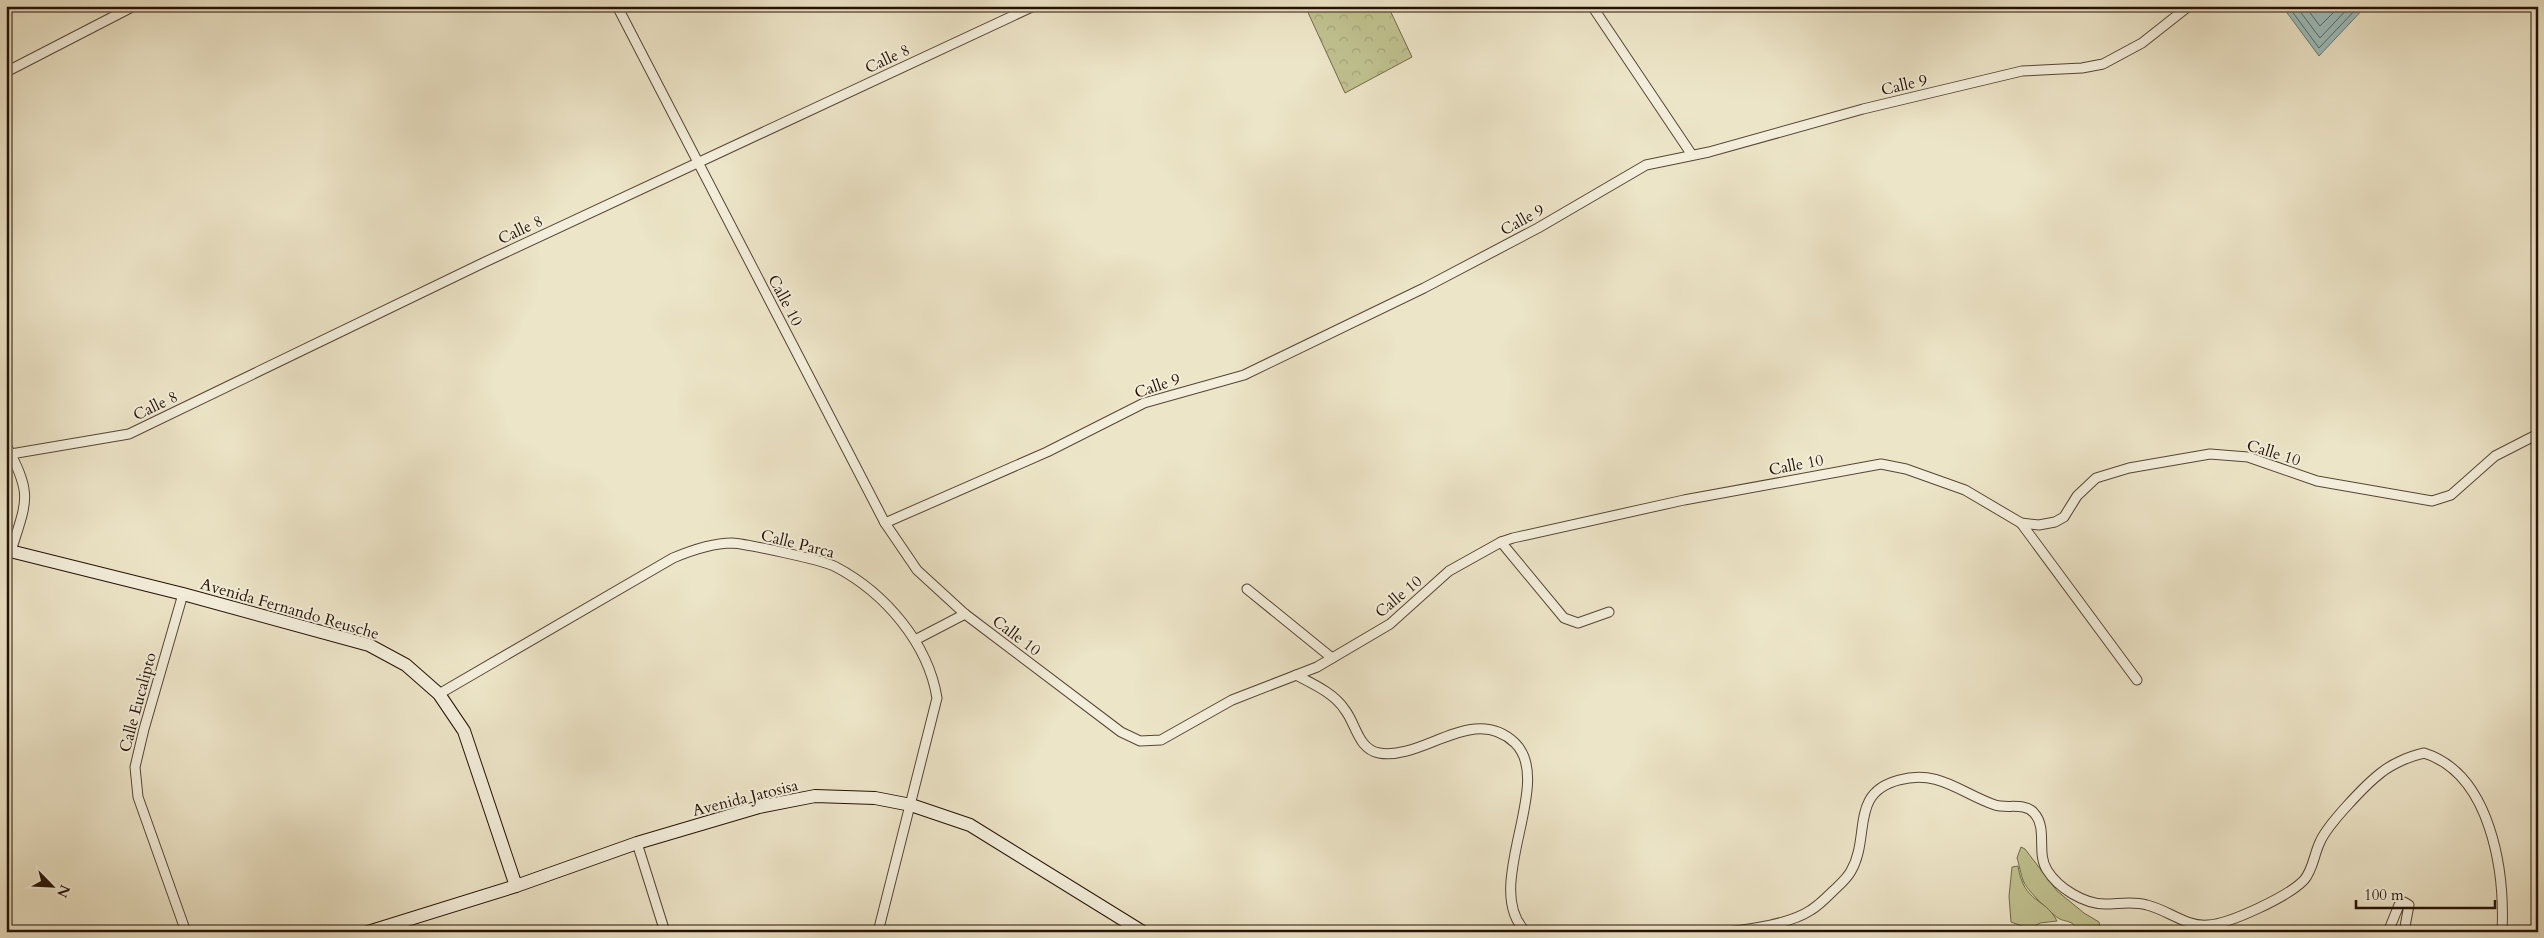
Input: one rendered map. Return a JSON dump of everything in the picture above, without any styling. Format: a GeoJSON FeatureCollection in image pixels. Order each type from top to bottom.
{"type":"FeatureCollection","features":[{"type":"Feature","properties":{"kind":"street"},"geometry":{"type":"LineString","coordinates":[[6,72],[134,6]]}},
{"type":"Feature","properties":{"kind":"street","name":"Calle 10"},"geometry":{"type":"LineString","coordinates":[[617,6],[885,523],[917,570],[965,614],[1121,732],[1140,741],[1161,740],[1232,700],[1296,675],[1332,658],[1390,624],[1449,571],[1500,542],[1684,500],[1881,464],[1906,469],[1965,490],[2020,523],[2039,525],[2055,522],[2064,517],[2077,496],[2096,478],[2129,468],[2210,454],[2248,457],[2317,481],[2432,501],[2451,495],[2495,456],[2538,434]]}},
{"type":"Feature","properties":{"kind":"street","name":"Calle 8"},"geometry":{"type":"LineString","coordinates":[[11,454],[129,434],[485,262],[1034,6]]}},
{"type":"Feature","properties":{"kind":"street"},"geometry":{"type":"LineString","coordinates":[[1592,6],[1692,155]]}},
{"type":"Feature","properties":{"kind":"street","name":"Calle 9"},"geometry":{"type":"LineString","coordinates":[[885,523],[1047,452],[1144,403],[1244,375],[1424,288],[1538,228],[1633,171],[1663,160],[1692,155],[1863,109],[2022,71],[2082,68],[2103,64],[2142,43],[2189,6]]}},
{"type":"Feature","properties":{"kind":"street"},"geometry":{"type":"LineString","coordinates":[[6,444],[26,488],[26,504],[8,551]]}},
{"type":"Feature","properties":{"kind":"street"},"geometry":{"type":"LineString","coordinates":[[2020,523],[2137,680]]}},
{"type":"Feature","properties":{"kind":"street"},"geometry":{"type":"LineString","coordinates":[[1500,542],[1564,618],[1578,623],[1609,612]]}},
{"type":"Feature","properties":{"kind":"street","name":"Calle Parca"},"geometry":{"type":"LineString","coordinates":[[439,694],[673,558],[699,548],[732,543],[835,566],[879,596],[915,640],[933,675],[937,698],[878,932]]}},
{"type":"Feature","properties":{"kind":"street","name":"Avenida Fernando Reusche"},"geometry":{"type":"LineString","coordinates":[[8,551],[183,594],[369,645],[406,665],[439,694],[464,731],[516,886]]}},
{"type":"Feature","properties":{"kind":"street"},"geometry":{"type":"LineString","coordinates":[[1248,589],[1332,658]]}},
{"type":"Feature","properties":{"kind":"street","name":"Calle Eucalipto"},"geometry":{"type":"LineString","coordinates":[[183,594],[144,728],[135,767],[138,797],[186,932]]}},
{"type":"Feature","properties":{"kind":"street"},"geometry":{"type":"LineString","coordinates":[[915,640],[965,614]]}},
{"type":"Feature","properties":{"kind":"street"},"geometry":{"type":"LineString","coordinates":[[1296,675],[1336,700],[1353,723],[1361,742],[1377,753],[1402,751],[1466,730],[1493,731],[1505,735],[1516,744],[1523,753],[1528,771],[1523,818],[1510,879],[1511,905],[1516,919],[1526,932]]}},
{"type":"Feature","properties":{"kind":"street"},"geometry":{"type":"LineString","coordinates":[[1726,932],[1754,929],[1798,916],[1813,909],[1842,883],[1852,870],[1859,852],[1869,798],[1875,790],[1882,785],[1901,779],[1920,777],[1940,779],[1998,806],[2022,807],[2032,810],[2039,819],[2040,851],[2043,864],[2060,886],[2076,896],[2103,904],[2147,905],[2186,922],[2204,926],[2217,924],[2248,913],[2291,890],[2303,881],[2309,874],[2320,840],[2329,827],[2382,772],[2424,753],[2440,758],[2450,765],[2466,782],[2482,809],[2494,846],[2502,894],[2502,932]]}},
{"type":"Feature","properties":{"kind":"street","name":"Avenida Jatosisa"},"geometry":{"type":"LineString","coordinates":[[368,932],[382,930],[516,886],[637,843],[759,807],[815,796],[876,798],[911,805],[970,825],[1143,932]]}},
{"type":"Feature","properties":{"kind":"street"},"geometry":{"type":"LineString","coordinates":[[637,843],[666,932]]}},
{"type":"Feature","properties":{"kind":"street"},"geometry":{"type":"LineString","coordinates":[[2388,932],[2399,905],[2404,902],[2409,905],[2410,909],[2404,932]]}},
{"type":"Feature","properties":{"kind":"green space"},"geometry":{"type":"Polygon","coordinates":[[[1305,6],[1388,6],[1412,57],[1345,93],[1305,6]]]}},
{"type":"Feature","properties":{"kind":"green space"},"geometry":{"type":"Polygon","coordinates":[[[2021,847],[2025,849],[2057,891],[2084,913],[2099,922],[2101,932],[2076,930],[2073,924],[2058,918],[2033,895],[2023,880],[2017,858],[2021,847]]]}},
{"type":"Feature","properties":{"kind":"green space"},"geometry":{"type":"Polygon","coordinates":[[[2018,866],[2025,887],[2035,899],[2052,913],[2057,921],[2040,923],[2030,929],[2011,922],[2009,896],[2012,867],[2018,866]]]}},
{"type":"Feature","properties":{"kind":"water"},"geometry":{"type":"Polygon","coordinates":[[[2282,6],[2366,6],[2319,56],[2282,6]]]}}]}
